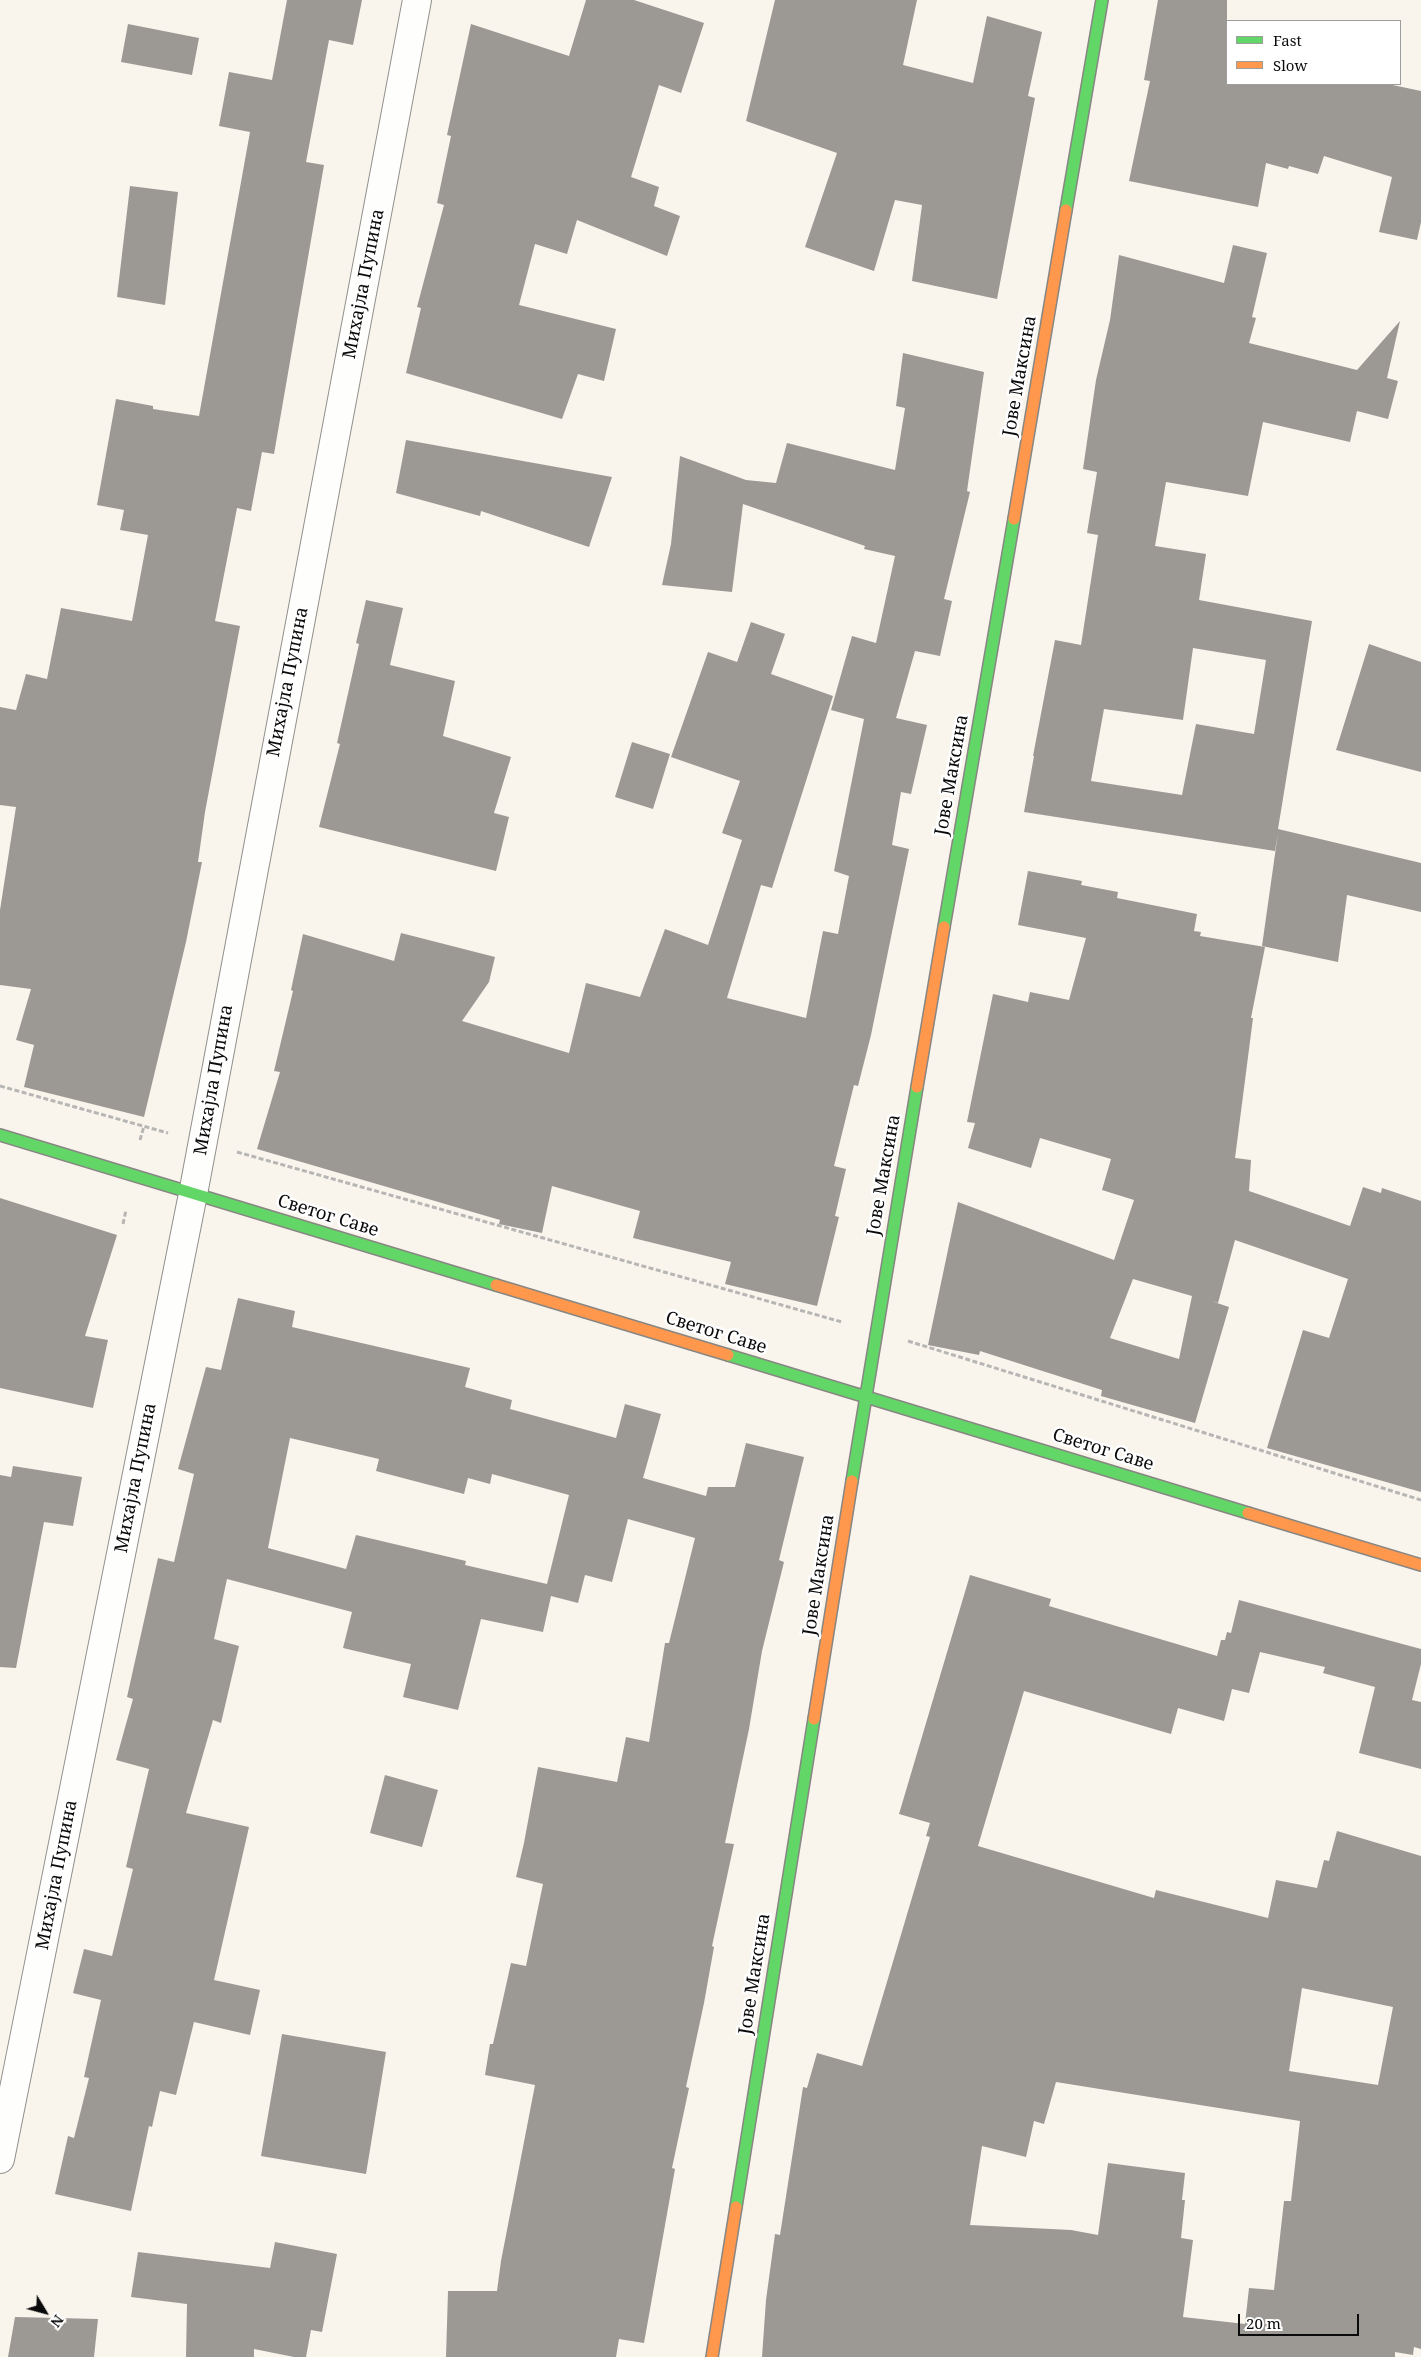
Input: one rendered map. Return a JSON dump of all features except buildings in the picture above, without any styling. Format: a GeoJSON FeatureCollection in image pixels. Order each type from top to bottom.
{"type":"FeatureCollection","features":[{"type":"Feature","properties":{"kind":"street","name":"Михајла Пупина"},"geometry":{"type":"LineString","coordinates":[[0,2159],[193,1194],[417,0]]}},
{"type":"Feature","properties":{"kind":"street","name":"Јове Максина"},"geometry":{"type":"LineString","coordinates":[[712,2357],[865,1396],[1102,0]]}},
{"type":"Feature","properties":{"kind":"street","name":"Светог Саве"},"geometry":{"type":"LineString","coordinates":[[0,1135],[1421,1565]]}},
{"type":"Feature","properties":{"kind":"path"},"geometry":{"type":"LineString","coordinates":[[0,1086],[876,1331],[1421,1500]]}},
{"type":"Feature","properties":{"kind":"traffic: fast"},"geometry":{"type":"LineString","coordinates":[[1066,210],[1102,0]]}},
{"type":"Feature","properties":{"kind":"traffic: fast"},"geometry":{"type":"LineString","coordinates":[[944,927],[1014,519]]}},
{"type":"Feature","properties":{"kind":"traffic: fast"},"geometry":{"type":"LineString","coordinates":[[852,1481],[917,1087]]}},
{"type":"Feature","properties":{"kind":"traffic: fast"},"geometry":{"type":"LineString","coordinates":[[0,1135],[496,1285]]}},
{"type":"Feature","properties":{"kind":"traffic: fast"},"geometry":{"type":"LineString","coordinates":[[728,1355],[1248,1513]]}},
{"type":"Feature","properties":{"kind":"traffic: fast"},"geometry":{"type":"LineString","coordinates":[[736,2207],[814,1719]]}},
{"type":"Feature","properties":{"kind":"traffic: slow"},"geometry":{"type":"LineString","coordinates":[[1014,519],[1066,210]]}},
{"type":"Feature","properties":{"kind":"traffic: slow"},"geometry":{"type":"LineString","coordinates":[[917,1087],[944,927]]}},
{"type":"Feature","properties":{"kind":"traffic: slow"},"geometry":{"type":"LineString","coordinates":[[496,1285],[728,1355]]}},
{"type":"Feature","properties":{"kind":"traffic: slow"},"geometry":{"type":"LineString","coordinates":[[814,1719],[852,1481]]}},
{"type":"Feature","properties":{"kind":"traffic: slow"},"geometry":{"type":"LineString","coordinates":[[1248,1513],[1421,1565]]}},
{"type":"Feature","properties":{"kind":"traffic: slow"},"geometry":{"type":"LineString","coordinates":[[712,2357],[736,2207]]}}]}
